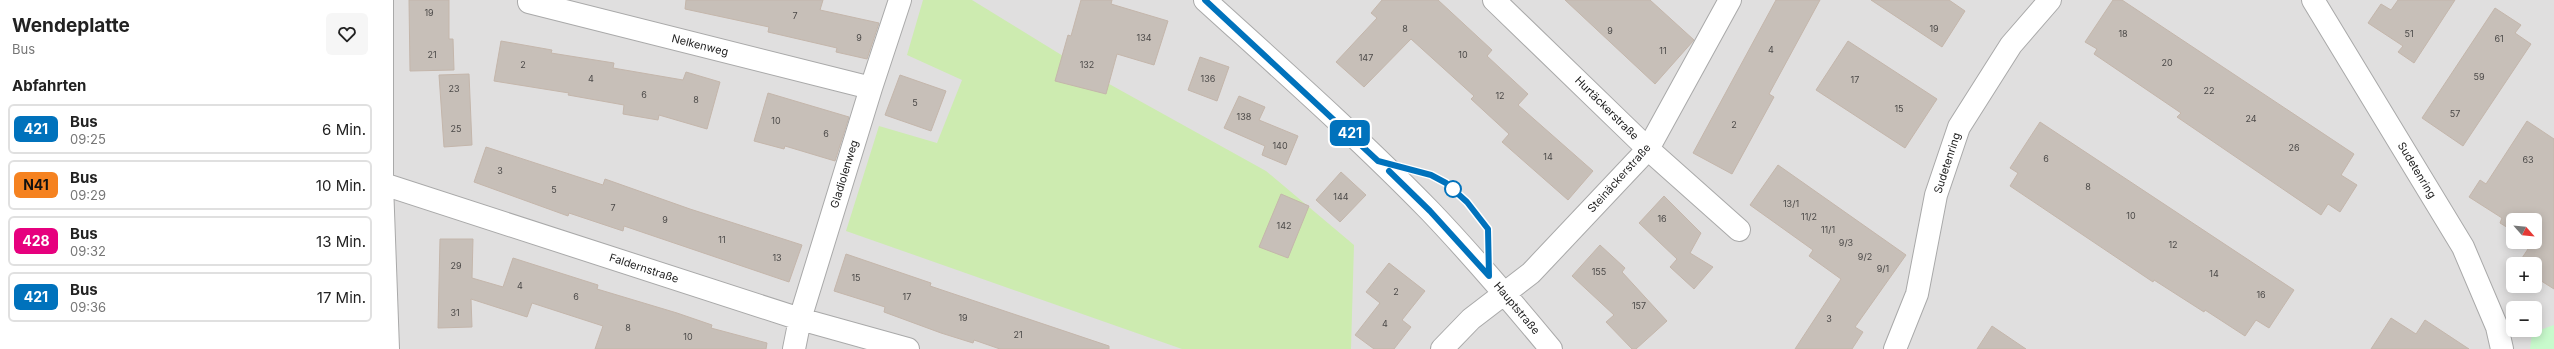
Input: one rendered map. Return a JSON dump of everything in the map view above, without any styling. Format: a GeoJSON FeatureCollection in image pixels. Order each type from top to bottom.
{"type":"FeatureCollection","features":[{"type":"Feature","properties":{"kind":"street"},"geometry":{"type":"LineString","coordinates":[[382,0],[381,183],[388,349]]}},
{"type":"Feature","properties":{"kind":"street","name":"Gladiolenweg"},"geometry":{"type":"LineString","coordinates":[[794,349],[800,318],[871,88],[900,0]]}},
{"type":"Feature","properties":{"kind":"street","name":"Hauptstraße"},"geometry":{"type":"LineString","coordinates":[[1205,0],[1327,112],[1422,203],[1505,293],[1551,349]]}},
{"type":"Feature","properties":{"kind":"street","name":"Hurtäckerstraße"},"geometry":{"type":"LineString","coordinates":[[1494,0],[1648,149],[1738,230]]}},
{"type":"Feature","properties":{"kind":"street","name":"Steinäckerstraße"},"geometry":{"type":"LineString","coordinates":[[1442,349],[1471,319],[1531,273],[1648,149],[1730,0]]}},
{"type":"Feature","properties":{"kind":"street","name":"Sudetenring"},"geometry":{"type":"LineString","coordinates":[[1895,349],[1917,294],[1936,195],[1959,127],[2011,44],[2050,0]]}},
{"type":"Feature","properties":{"kind":"street","name":"Sudetenring"},"geometry":{"type":"LineString","coordinates":[[2313,0],[2463,247],[2497,327],[2502,349]]}},
{"type":"Feature","properties":{"kind":"street","name":"Nelkenweg"},"geometry":{"type":"LineString","coordinates":[[529,2],[871,88]]}},
{"type":"Feature","properties":{"kind":"street","name":"Faldernstraße"},"geometry":{"type":"LineString","coordinates":[[381,183],[800,318],[908,349]]}},
{"type":"Feature","properties":{"kind":"shaded area"},"geometry":{"type":"Polygon","coordinates":[[[380,0],[2554,0],[2554,349],[380,349],[380,0]]]}},
{"type":"Feature","properties":{"kind":"green space"},"geometry":{"type":"Polygon","coordinates":[[[923,0],[972,0],[1102,80],[1266,171],[1354,245],[1351,349],[1182,349],[846,231],[879,126],[937,143],[962,80],[907,55],[923,0]]]}},
{"type":"Feature","properties":{"kind":"green space"},"geometry":{"type":"Polygon","coordinates":[[[2554,325],[2554,349],[2530,349],[2532,337],[2542,337],[2542,329],[2554,325]]]}},
{"type":"Feature","properties":{"kind":"building"},"geometry":{"type":"Polygon","coordinates":[[[409,0],[449,0],[449,39],[453,39],[454,70],[410,71],[409,0]]]}},
{"type":"Feature","properties":{"kind":"building"},"geometry":{"type":"Polygon","coordinates":[[[686,0],[823,0],[820,10],[879,23],[867,59],[836,52],[837,48],[768,32],[769,27],[685,9],[686,0]]]}},
{"type":"Feature","properties":{"kind":"building"},"geometry":{"type":"Polygon","coordinates":[[[1081,0],[1112,0],[1111,4],[1168,21],[1154,65],[1117,54],[1106,94],[1055,81],[1068,35],[1071,36],[1081,0]]]}},
{"type":"Feature","properties":{"kind":"building"},"geometry":{"type":"Polygon","coordinates":[[[1382,0],[1438,0],[1492,50],[1487,56],[1528,94],[1518,105],[1593,171],[1568,200],[1502,142],[1509,134],[1471,99],[1474,96],[1411,39],[1364,87],[1336,62],[1377,18],[1371,13],[1382,0]]]}},
{"type":"Feature","properties":{"kind":"building"},"geometry":{"type":"Polygon","coordinates":[[[1565,0],[1650,0],[1694,40],[1655,84],[1565,0]]]}},
{"type":"Feature","properties":{"kind":"building"},"geometry":{"type":"Polygon","coordinates":[[[1776,0],[1820,0],[1769,94],[1774,97],[1732,174],[1693,153],[1776,0]]]}},
{"type":"Feature","properties":{"kind":"building"},"geometry":{"type":"Polygon","coordinates":[[[1871,0],[1949,0],[1965,11],[1942,47],[1871,0]]]}},
{"type":"Feature","properties":{"kind":"building"},"geometry":{"type":"Polygon","coordinates":[[[2113,0],[2122,0],[2354,154],[2341,175],[2357,185],[2340,212],[2328,204],[2321,215],[2177,117],[2181,113],[2094,54],[2097,49],[2085,42],[2113,0]]]}},
{"type":"Feature","properties":{"kind":"building"},"geometry":{"type":"Polygon","coordinates":[[[2398,0],[2455,0],[2414,63],[2398,52],[2403,46],[2368,23],[2381,4],[2391,10],[2398,0]]]}},
{"type":"Feature","properties":{"kind":"building"},"geometry":{"type":"Polygon","coordinates":[[[2495,8],[2521,25],[2515,33],[2531,44],[2463,146],[2422,118],[2495,8]]]}},
{"type":"Feature","properties":{"kind":"building"},"geometry":{"type":"Polygon","coordinates":[[[501,41],[552,50],[551,53],[614,63],[613,68],[683,80],[686,72],[720,82],[707,129],[659,115],[658,120],[623,114],[624,105],[568,95],[569,93],[494,81],[501,41]]]}},
{"type":"Feature","properties":{"kind":"building"},"geometry":{"type":"Polygon","coordinates":[[[1848,41],[1937,99],[1905,148],[1816,90],[1848,41]]]}},
{"type":"Feature","properties":{"kind":"building"},"geometry":{"type":"Polygon","coordinates":[[[1200,57],[1229,67],[1217,101],[1188,90],[1200,57]]]}},
{"type":"Feature","properties":{"kind":"building"},"geometry":{"type":"Polygon","coordinates":[[[469,74],[472,145],[444,147],[439,75],[469,74]]]}},
{"type":"Feature","properties":{"kind":"building"},"geometry":{"type":"Polygon","coordinates":[[[900,75],[946,91],[931,131],[885,115],[900,75]]]}},
{"type":"Feature","properties":{"kind":"building"},"geometry":{"type":"Polygon","coordinates":[[[768,93],[849,117],[835,161],[785,146],[784,149],[754,141],[768,93]]]}},
{"type":"Feature","properties":{"kind":"building"},"geometry":{"type":"Polygon","coordinates":[[[1239,96],[1265,107],[1259,120],[1298,136],[1286,165],[1262,155],[1265,146],[1224,128],[1239,96]]]}},
{"type":"Feature","properties":{"kind":"building"},"geometry":{"type":"Polygon","coordinates":[[[2527,121],[2554,139],[2554,289],[2542,281],[2542,257],[2523,257],[2528,249],[2542,249],[2542,213],[2506,213],[2506,227],[2500,223],[2502,218],[2469,197],[2480,180],[2486,184],[2527,121]]]}},
{"type":"Feature","properties":{"kind":"building"},"geometry":{"type":"Polygon","coordinates":[[[2040,122],[2294,290],[2269,328],[2256,320],[2245,336],[2154,280],[2153,282],[2010,186],[2018,173],[2010,168],[2040,122]]]}},
{"type":"Feature","properties":{"kind":"building"},"geometry":{"type":"Polygon","coordinates":[[[486,147],[603,185],[605,179],[690,209],[802,245],[789,282],[624,226],[623,231],[569,213],[568,216],[474,182],[486,147]]]}},
{"type":"Feature","properties":{"kind":"building"},"geometry":{"type":"Polygon","coordinates":[[[1778,165],[1906,255],[1855,327],[1863,332],[1852,349],[1795,349],[1841,279],[1809,256],[1813,250],[1750,205],[1778,165]]]}},
{"type":"Feature","properties":{"kind":"building"},"geometry":{"type":"Polygon","coordinates":[[[1341,172],[1366,195],[1340,222],[1316,200],[1341,172]]]}},
{"type":"Feature","properties":{"kind":"building"},"geometry":{"type":"Polygon","coordinates":[[[1281,194],[1309,206],[1288,258],[1259,247],[1281,194]]]}},
{"type":"Feature","properties":{"kind":"building"},"geometry":{"type":"Polygon","coordinates":[[[1664,196],[1701,233],[1690,253],[1713,267],[1694,289],[1670,267],[1677,259],[1639,223],[1664,196]]]}},
{"type":"Feature","properties":{"kind":"building"},"geometry":{"type":"Polygon","coordinates":[[[440,239],[473,239],[472,278],[503,287],[513,258],[598,285],[597,289],[712,325],[711,328],[767,343],[766,349],[595,349],[603,326],[532,303],[527,317],[471,299],[472,327],[438,328],[440,239]]]}},
{"type":"Feature","properties":{"kind":"building"},"geometry":{"type":"Polygon","coordinates":[[[1600,245],[1625,268],[1622,272],[1667,321],[1636,349],[1632,349],[1606,322],[1614,315],[1572,276],[1600,245]]]}},
{"type":"Feature","properties":{"kind":"building"},"geometry":{"type":"Polygon","coordinates":[[[846,254],[931,283],[930,286],[1109,346],[1109,349],[1000,349],[974,340],[973,343],[941,333],[884,312],[885,307],[834,291],[846,254]]]}},
{"type":"Feature","properties":{"kind":"building"},"geometry":{"type":"Polygon","coordinates":[[[1389,263],[1425,291],[1402,320],[1411,327],[1394,349],[1374,349],[1355,335],[1380,303],[1366,292],[1389,263]]]}},
{"type":"Feature","properties":{"kind":"building"},"geometry":{"type":"Polygon","coordinates":[[[2391,318],[2416,334],[2425,320],[2469,349],[2371,349],[2391,318]]]}},
{"type":"Feature","properties":{"kind":"building"},"geometry":{"type":"Polygon","coordinates":[[[1992,326],[2026,349],[1977,349],[1992,326]]]}},
{"type":"Feature","properties":{"kind":"bus line","name":"421"},"geometry":{"type":"LineString","coordinates":[[1205,0],[1378,161],[1431,175],[1446,183],[1467,202],[1488,229],[1489,276],[1430,211],[1389,171]]}}]}
